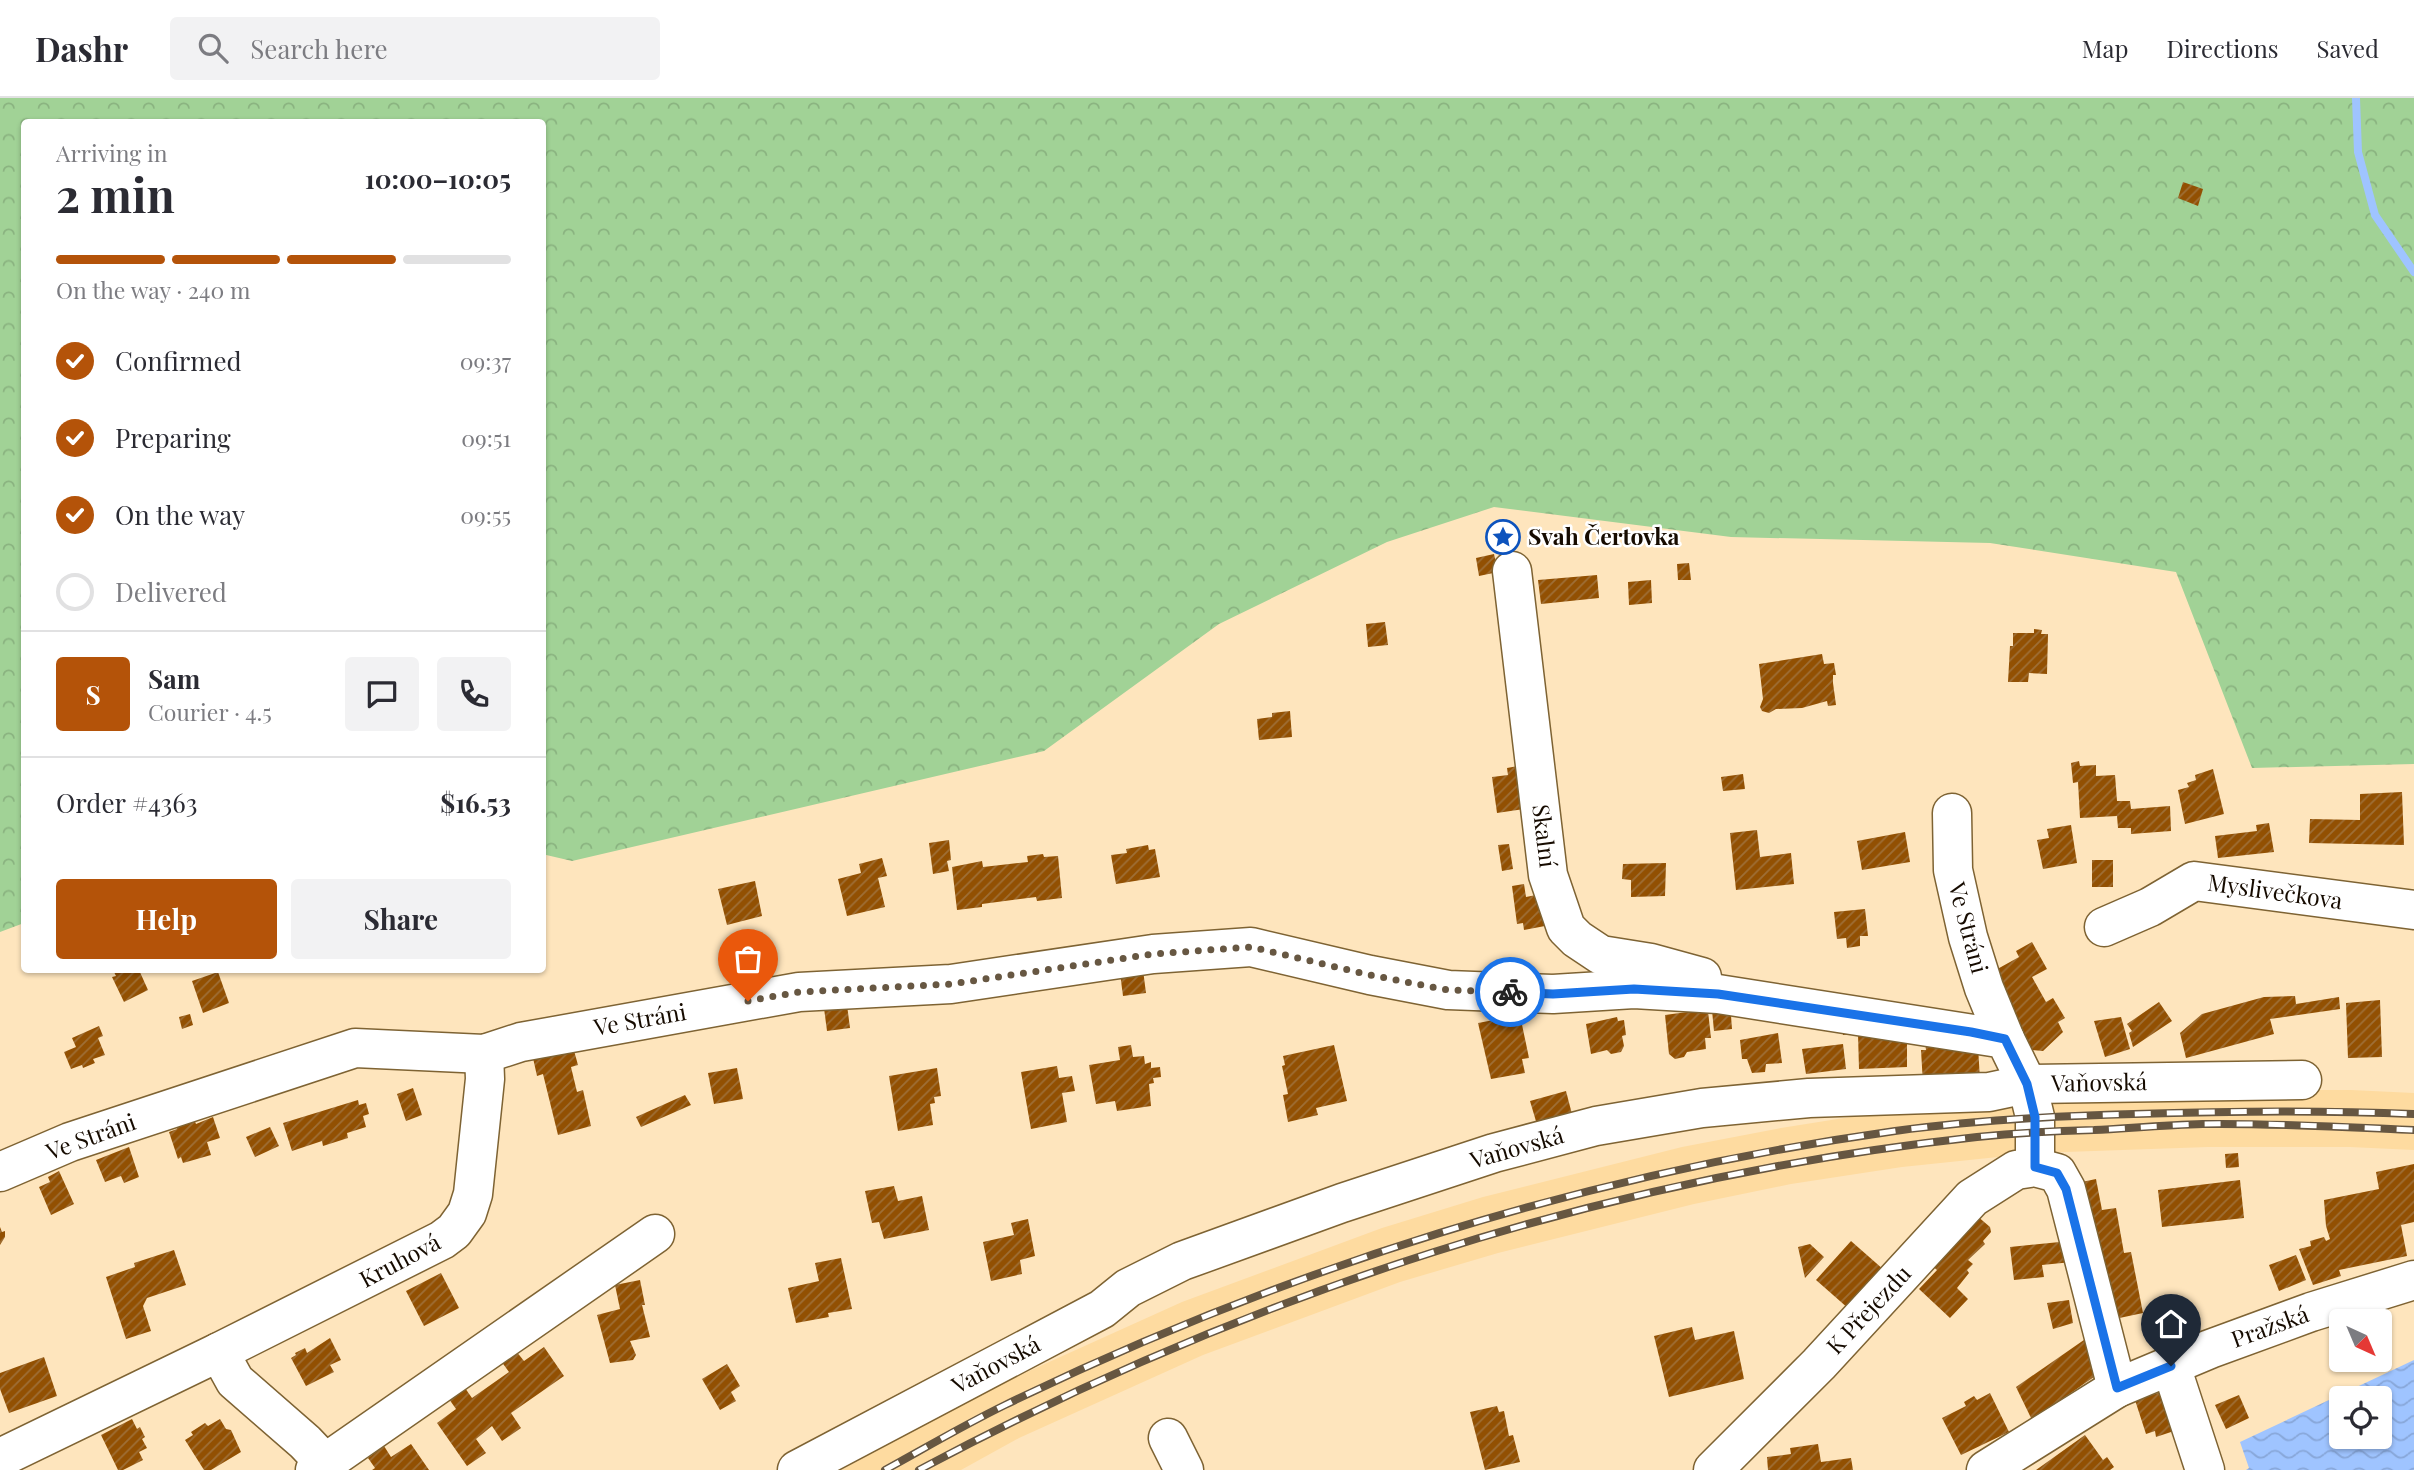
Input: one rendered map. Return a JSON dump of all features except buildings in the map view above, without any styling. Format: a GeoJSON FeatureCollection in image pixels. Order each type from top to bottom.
{"type":"FeatureCollection","features":[{"type":"Feature","properties":{"kind":"street","name":"Skalní"},"geometry":{"type":"LineString","coordinates":[[1512,571],[1548,875],[1566,928],[1601,955],[1651,963],[1701,977],[1718,994]]}},
{"type":"Feature","properties":{"kind":"street","name":"Ve Stráni"},"geometry":{"type":"LineString","coordinates":[[1952,813],[1953,870],[1968,937],[1984,988],[2027,1084]]}},
{"type":"Feature","properties":{"kind":"street","name":"Myslivečkova"},"geometry":{"type":"LineString","coordinates":[[2104,927],[2150,907],[2194,881],[2414,910]]}},
{"type":"Feature","properties":{"kind":"street","name":"Ve Stráni"},"geometry":{"type":"LineString","coordinates":[[0,1172],[70,1142],[355,1048],[484,1054],[521,1042],[799,992],[951,984],[1153,954],[1251,947],[1448,990],[1553,994],[1634,989],[1718,994],[2005,1039]]}},
{"type":"Feature","properties":{"kind":"street","name":"Kruhová"},"geometry":{"type":"LineString","coordinates":[[0,1458],[419,1252],[454,1231],[467,1213],[472,1194],[485,1079],[484,1054]]}},
{"type":"Feature","properties":{"kind":"street","name":"Vaňovská"},"geometry":{"type":"LineString","coordinates":[[797,1470],[1102,1309],[1128,1288],[1182,1261],[1342,1203],[1494,1153],[1596,1126],[1702,1108],[1809,1098],[1989,1092],[2027,1084],[2302,1080]]}},
{"type":"Feature","properties":{"kind":"street"},"geometry":{"type":"LineString","coordinates":[[2027,1084],[2035,1117],[2035,1167],[2057,1173],[2066,1189],[2117,1388]]}},
{"type":"Feature","properties":{"kind":"street","name":"K Přejezdu"},"geometry":{"type":"LineString","coordinates":[[1713,1470],[1819,1364],[1972,1198],[2016,1170],[2035,1167]]}},
{"type":"Feature","properties":{"kind":"street"},"geometry":{"type":"LineString","coordinates":[[219,1352],[235,1381],[305,1442],[320,1466],[655,1234]]}},
{"type":"Feature","properties":{"kind":"street","name":"Pražská"},"geometry":{"type":"LineString","coordinates":[[1986,1470],[2117,1388],[2210,1349],[2311,1312],[2414,1280]]}},
{"type":"Feature","properties":{"kind":"street"},"geometry":{"type":"LineString","coordinates":[[2171,1366],[2205,1470]]}},
{"type":"Feature","properties":{"kind":"shaded area"},"geometry":{"type":"Polygon","coordinates":[[[2208,1090],[2414,1093],[2414,1150],[2208,1147],[2037,1153],[1902,1167],[1791,1184],[1694,1204],[1498,1253],[1400,1282],[1203,1355],[1019,1438],[961,1470],[841,1470],[994,1387],[1182,1302],[1382,1228],[1483,1197],[1682,1147],[1894,1110],[2208,1090]]]}},
{"type":"Feature","properties":{"kind":"green space"},"geometry":{"type":"Polygon","coordinates":[[[0,98],[2414,98],[2414,764],[2252,768],[2176,572],[1990,543],[1731,537],[1494,507],[1387,542],[1219,624],[1044,751],[572,861],[546,855],[546,119],[21,119],[21,924],[0,932],[0,98]]]}},
{"type":"Feature","properties":{"kind":"water"},"geometry":{"type":"Polygon","coordinates":[[[2414,1360],[2414,1470],[2246,1470],[2249,1468],[2240,1442],[2329,1400],[2329,1449],[2392,1449],[2392,1386],[2359,1386],[2414,1360]]]}},
{"type":"Feature","properties":{"kind":"waterway"},"geometry":{"type":"LineString","coordinates":[[2356,98],[2358,152],[2375,215],[2414,272]]}},
{"type":"Feature","properties":{"kind":"railway"},"geometry":{"type":"LineString","coordinates":[[885,1470],[1005,1405],[1111,1356],[1219,1311],[1328,1270],[1439,1233],[1551,1201],[1665,1173],[1895,1131],[1985,1121],[2204,1112],[2414,1114]]}},
{"type":"Feature","properties":{"kind":"railway"},"geometry":{"type":"LineString","coordinates":[[919,1470],[1044,1407],[1171,1349],[1301,1298],[1432,1252],[1566,1214],[1701,1181],[1839,1156],[2021,1133],[2203,1124],[2414,1130]]}},
{"type":"Feature","properties":{"kind":"way so far"},"geometry":{"type":"LineString","coordinates":[[748,1001],[799,992],[951,984],[1153,954],[1251,947],[1448,990],[1510,992]]}},
{"type":"Feature","properties":{"kind":"place","name":"Svah Čertovka"},"geometry":{"type":"Point","coordinates":[1503,537]}},
{"type":"Feature","properties":{"kind":"route"},"geometry":{"type":"LineString","coordinates":[[1510,992],[1553,994],[1634,989],[1718,994],[2005,1039],[2027,1084],[2035,1117],[2035,1167],[2057,1173],[2066,1189],[2117,1388],[2171,1366]]}}]}
